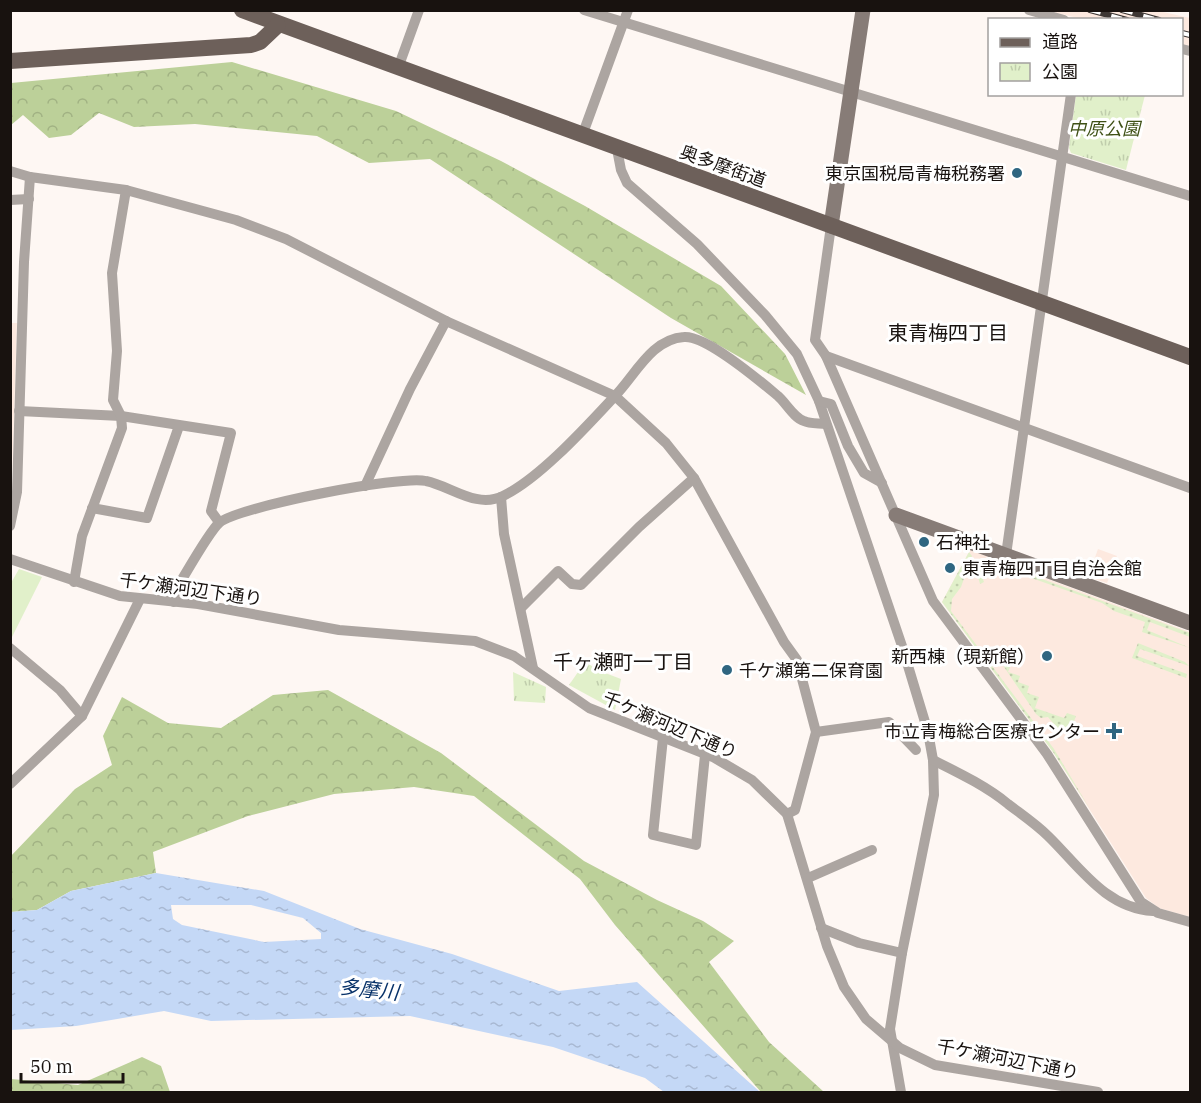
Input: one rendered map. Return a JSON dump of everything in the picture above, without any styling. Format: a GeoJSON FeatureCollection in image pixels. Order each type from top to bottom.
{"type":"FeatureCollection","features":[{"type":"Feature","properties":{"kind":"main road","name":"奥多摩街道"},"geometry":{"type":"LineString","coordinates":[[242,10],[1191,357]]}},
{"type":"Feature","properties":{"kind":"main road"},"geometry":{"type":"LineString","coordinates":[[10,61],[251,45],[260,42],[278,25]]}},
{"type":"Feature","properties":{"kind":"street"},"geometry":{"type":"LineString","coordinates":[[398,68],[419,10]]}},
{"type":"Feature","properties":{"kind":"street"},"geometry":{"type":"LineString","coordinates":[[584,10],[1191,196]]}},
{"type":"Feature","properties":{"kind":"street"},"geometry":{"type":"LineString","coordinates":[[582,135],[628,10]]}},
{"type":"Feature","properties":{"kind":"street"},"geometry":{"type":"LineString","coordinates":[[863,10],[815,340],[826,356],[933,601],[1047,754],[1137,896],[1153,911]]}},
{"type":"Feature","properties":{"kind":"street"},"geometry":{"type":"LineString","coordinates":[[1029,10],[1057,18]]}},
{"type":"Feature","properties":{"kind":"street"},"geometry":{"type":"LineString","coordinates":[[1006,555],[1071,96]]}},
{"type":"Feature","properties":{"kind":"street"},"geometry":{"type":"LineString","coordinates":[[617,149],[621,170],[627,183],[697,244],[765,315],[797,354],[819,400],[902,646],[928,732],[933,760],[934,795],[902,953],[890,1029],[901,1092]]}},
{"type":"Feature","properties":{"kind":"street"},"geometry":{"type":"LineString","coordinates":[[10,171],[30,177],[126,189],[236,220],[286,239],[446,321],[615,396],[666,443],[694,478],[784,642],[797,660],[816,732],[795,810],[787,814]]}},
{"type":"Feature","properties":{"kind":"street"},"geometry":{"type":"LineString","coordinates":[[10,526],[17,492],[30,177]]}},
{"type":"Feature","properties":{"kind":"street"},"geometry":{"type":"LineString","coordinates":[[74,582],[82,536],[122,428],[121,416],[113,400],[117,351],[112,273],[126,189]]}},
{"type":"Feature","properties":{"kind":"street"},"geometry":{"type":"LineString","coordinates":[[10,200],[28,199]]}},
{"type":"Feature","properties":{"kind":"street"},"geometry":{"type":"LineString","coordinates":[[365,486],[410,389],[446,321]]}},
{"type":"Feature","properties":{"kind":"street"},"geometry":{"type":"LineString","coordinates":[[174,602],[175,591],[219,522],[302,497],[407,479],[426,481],[467,498],[487,500],[501,497],[520,487],[615,396],[653,350],[670,339],[687,336],[708,345],[780,397],[802,421],[826,424]]}},
{"type":"Feature","properties":{"kind":"street"},"geometry":{"type":"LineString","coordinates":[[826,356],[1191,488]]}},
{"type":"Feature","properties":{"kind":"street"},"geometry":{"type":"LineString","coordinates":[[819,400],[831,404],[848,446],[864,473],[882,483]]}},
{"type":"Feature","properties":{"kind":"street"},"geometry":{"type":"LineString","coordinates":[[19,411],[121,416],[231,433],[211,510],[219,522]]}},
{"type":"Feature","properties":{"kind":"street"},"geometry":{"type":"LineString","coordinates":[[92,508],[147,518],[179,426]]}},
{"type":"Feature","properties":{"kind":"street"},"geometry":{"type":"LineString","coordinates":[[521,608],[558,571],[572,584],[581,585],[639,527],[694,478]]}},
{"type":"Feature","properties":{"kind":"street"},"geometry":{"type":"LineString","coordinates":[[501,497],[504,534],[533,668]]}},
{"type":"Feature","properties":{"kind":"street"},"geometry":{"type":"LineString","coordinates":[[896,515],[1191,623]]}},
{"type":"Feature","properties":{"kind":"street","name":"千ケ瀬河辺下通り"},"geometry":{"type":"LineString","coordinates":[[10,559],[105,593],[174,602],[339,630],[475,641],[497,647],[533,668],[589,708],[705,754],[752,780],[787,814],[808,878],[821,928],[844,987],[866,1019],[900,1048],[934,1065],[1098,1092]]}},
{"type":"Feature","properties":{"kind":"street"},"geometry":{"type":"LineString","coordinates":[[10,784],[82,716],[140,599]]}},
{"type":"Feature","properties":{"kind":"street"},"geometry":{"type":"LineString","coordinates":[[12,651],[60,690],[82,716]]}},
{"type":"Feature","properties":{"kind":"street"},"geometry":{"type":"LineString","coordinates":[[816,732],[890,722],[916,750]]}},
{"type":"Feature","properties":{"kind":"street"},"geometry":{"type":"LineString","coordinates":[[663,738],[653,835],[696,845],[705,754]]}},
{"type":"Feature","properties":{"kind":"street"},"geometry":{"type":"LineString","coordinates":[[933,760],[992,791],[1007,802],[1048,836],[1092,884],[1135,910],[1153,911],[1191,922]]}},
{"type":"Feature","properties":{"kind":"street"},"geometry":{"type":"LineString","coordinates":[[808,878],[872,850]]}},
{"type":"Feature","properties":{"kind":"street"},"geometry":{"type":"LineString","coordinates":[[821,928],[859,943],[902,953]]}},
{"type":"Feature","properties":{"kind":"shaded area"},"geometry":{"type":"Polygon","coordinates":[[[1154,10],[1190,18],[1190,47],[1183,44],[1183,18],[1078,18],[1048,11],[1154,10]]]}},
{"type":"Feature","properties":{"kind":"shaded area"},"geometry":{"type":"Polygon","coordinates":[[[10,323],[17,323],[11,505],[10,323]]]}},
{"type":"Feature","properties":{"kind":"shaded area"},"geometry":{"type":"Polygon","coordinates":[[[1098,549],[1117,556],[1107,583],[1088,577],[1098,549]]]}},
{"type":"Feature","properties":{"kind":"shaded area","name":"市立青梅総合医療センター"},"geometry":{"type":"Polygon","coordinates":[[[970,550],[1190,632],[1190,917],[1159,908],[1146,898],[1053,752],[942,602],[970,550]]]}},
{"type":"Feature","properties":{"kind":"green space"},"geometry":{"type":"Polygon","coordinates":[[[232,62],[396,111],[501,161],[585,206],[721,286],[785,354],[806,395],[671,318],[430,159],[369,163],[317,136],[195,124],[134,127],[99,113],[71,135],[49,138],[23,115],[11,125],[11,83],[232,62]]]}},
{"type":"Feature","properties":{"kind":"green space","name":"中原公園"},"geometry":{"type":"Polygon","coordinates":[[[1076,96],[1145,96],[1126,170],[1071,153],[1069,148],[1076,96]]]}},
{"type":"Feature","properties":{"kind":"green space"},"geometry":{"type":"Polygon","coordinates":[[[969,552],[972,556],[961,587],[952,599],[951,611],[1054,749],[1090,809],[1053,752],[942,602],[969,552]]]}},
{"type":"Feature","properties":{"kind":"green space"},"geometry":{"type":"Polygon","coordinates":[[[987,559],[1190,633],[1190,637],[1150,622],[1147,630],[1190,648],[1142,632],[1145,622],[1114,611],[1102,603],[998,566],[987,565],[982,577],[984,582],[980,584],[977,573],[982,560],[987,559]]]}},
{"type":"Feature","properties":{"kind":"green space"},"geometry":{"type":"Polygon","coordinates":[[[19,569],[42,577],[11,639],[11,583],[19,569]]]}},
{"type":"Feature","properties":{"kind":"green space"},"geometry":{"type":"Polygon","coordinates":[[[1138,643],[1185,662],[1189,666],[1140,649],[1137,656],[1187,674],[1186,678],[1132,658],[1138,643]]]}},
{"type":"Feature","properties":{"kind":"green space"},"geometry":{"type":"Polygon","coordinates":[[[1000,661],[1011,665],[1008,672],[1020,676],[1018,682],[1029,686],[1027,693],[1039,697],[1035,708],[1064,718],[1067,713],[1076,716],[1071,729],[1062,726],[1060,731],[1048,717],[1041,718],[1036,714],[1000,661]]]}},
{"type":"Feature","properties":{"kind":"green space"},"geometry":{"type":"Polygon","coordinates":[[[585,662],[621,679],[615,710],[569,685],[585,662]]]}},
{"type":"Feature","properties":{"kind":"green space"},"geometry":{"type":"Polygon","coordinates":[[[513,672],[546,687],[545,703],[514,701],[513,672]]]}},
{"type":"Feature","properties":{"kind":"green space"},"geometry":{"type":"Polygon","coordinates":[[[328,690],[441,753],[584,861],[657,900],[703,921],[734,941],[709,962],[769,1042],[824,1092],[761,1092],[615,925],[580,879],[474,796],[414,787],[334,794],[248,816],[153,852],[156,873],[71,891],[37,910],[11,912],[10,857],[75,789],[112,765],[103,736],[122,697],[168,723],[221,728],[273,695],[328,690]]]}},
{"type":"Feature","properties":{"kind":"green space"},"geometry":{"type":"Polygon","coordinates":[[[142,1057],[161,1066],[170,1092],[11,1092],[11,1079],[78,1085],[142,1057]]]}},
{"type":"Feature","properties":{"kind":"water","name":"多摩川"},"geometry":{"type":"Polygon","coordinates":[[[156,873],[264,891],[360,929],[452,954],[559,991],[637,982],[760,1092],[664,1092],[645,1078],[553,1047],[410,1016],[211,1021],[164,1011],[76,1026],[11,1030],[11,912],[37,910],[71,891],[156,873]],[[171,905],[173,919],[182,925],[264,942],[321,939],[321,933],[303,918],[251,905],[171,905]]]}},
{"type":"Feature","properties":{"kind":"railway"},"geometry":{"type":"LineString","coordinates":[[1090,10],[1120,18]]}},
{"type":"Feature","properties":{"kind":"railway"},"geometry":{"type":"LineString","coordinates":[[1122,10],[1152,18]]}},
{"type":"Feature","properties":{"kind":"railway"},"geometry":{"type":"LineString","coordinates":[[1183,33],[1190,35]]}},
{"type":"Feature","properties":{"kind":"place","name":"東京国税局青梅税務署"},"geometry":{"type":"Point","coordinates":[1017,173]}},
{"type":"Feature","properties":{"kind":"place","name":"石神社"},"geometry":{"type":"Point","coordinates":[924,542]}},
{"type":"Feature","properties":{"kind":"place","name":"東青梅四丁目自治会館"},"geometry":{"type":"Point","coordinates":[950,568]}},
{"type":"Feature","properties":{"kind":"place","name":"新西棟（現新館）"},"geometry":{"type":"Point","coordinates":[1047,656]}},
{"type":"Feature","properties":{"kind":"place","name":"千ケ瀬第二保育園"},"geometry":{"type":"Point","coordinates":[727,670]}},
{"type":"Feature","properties":{"kind":"place","name":"市立青梅総合医療センター"},"geometry":{"type":"Point","coordinates":[1114,731]}},
{"type":"Feature","properties":{"kind":"district","name":"東青梅四丁目"},"geometry":{"type":"Point","coordinates":[948,332]}},
{"type":"Feature","properties":{"kind":"district","name":"千ヶ瀬町一丁目"},"geometry":{"type":"Point","coordinates":[623,661]}}]}
